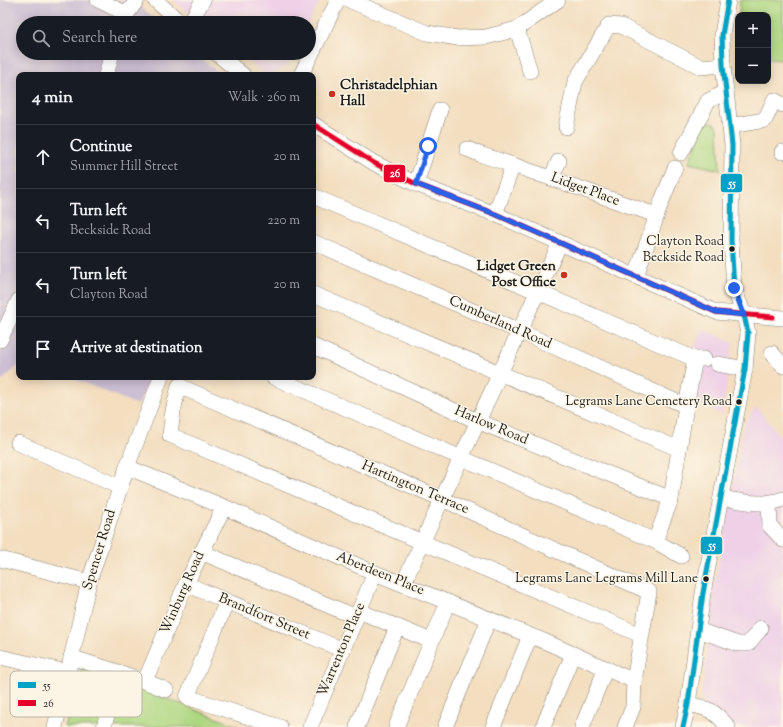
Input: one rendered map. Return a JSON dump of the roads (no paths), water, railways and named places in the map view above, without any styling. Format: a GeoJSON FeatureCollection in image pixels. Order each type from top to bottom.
{"type":"FeatureCollection","features":[{"type":"Feature","properties":{"kind":"street"},"geometry":{"type":"LineString","coordinates":[[98,0],[122,16],[137,0]]}},
{"type":"Feature","properties":{"kind":"street"},"geometry":{"type":"LineString","coordinates":[[155,0],[171,5],[177,16]]}},
{"type":"Feature","properties":{"kind":"street"},"geometry":{"type":"LineString","coordinates":[[194,16],[203,0]]}},
{"type":"Feature","properties":{"kind":"street"},"geometry":{"type":"LineString","coordinates":[[316,45],[338,0]]}},
{"type":"Feature","properties":{"kind":"street"},"geometry":{"type":"LineString","coordinates":[[349,0],[427,33],[458,38],[486,36],[518,29],[558,0]]}},
{"type":"Feature","properties":{"kind":"street"},"geometry":{"type":"LineString","coordinates":[[683,727],[688,704],[703,593],[745,368],[748,333],[744,315],[734,288],[731,240],[732,145],[723,65],[722,35],[728,0]]}},
{"type":"Feature","properties":{"kind":"street"},"geometry":{"type":"LineString","coordinates":[[566,127],[575,82],[610,25],[620,26],[701,66],[723,65]]}},
{"type":"Feature","properties":{"kind":"street"},"geometry":{"type":"LineString","coordinates":[[518,29],[530,71]]}},
{"type":"Feature","properties":{"kind":"street"},"geometry":{"type":"LineString","coordinates":[[107,72],[110,60]]}},
{"type":"Feature","properties":{"kind":"street"},"geometry":{"type":"LineString","coordinates":[[225,60],[239,72]]}},
{"type":"Feature","properties":{"kind":"street"},"geometry":{"type":"LineString","coordinates":[[302,72],[308,60]]}},
{"type":"Feature","properties":{"kind":"street"},"geometry":{"type":"LineString","coordinates":[[681,153],[708,101],[726,92]]}},
{"type":"Feature","properties":{"kind":"street"},"geometry":{"type":"LineString","coordinates":[[730,126],[765,120],[774,100],[783,105]]}},
{"type":"Feature","properties":{"kind":"street"},"geometry":{"type":"LineString","coordinates":[[416,184],[440,110]]}},
{"type":"Feature","properties":{"kind":"street"},"geometry":{"type":"LineString","coordinates":[[316,126],[374,163],[416,184],[495,214],[716,312],[783,318]]}},
{"type":"Feature","properties":{"kind":"street","name":"Lidget Place"},"geometry":{"type":"LineString","coordinates":[[467,149],[656,215]]}},
{"type":"Feature","properties":{"kind":"street"},"geometry":{"type":"LineString","coordinates":[[551,178],[559,161]]}},
{"type":"Feature","properties":{"kind":"street"},"geometry":{"type":"LineString","coordinates":[[495,214],[513,165]]}},
{"type":"Feature","properties":{"kind":"street"},"geometry":{"type":"LineString","coordinates":[[636,276],[656,215],[675,168]]}},
{"type":"Feature","properties":{"kind":"street"},"geometry":{"type":"LineString","coordinates":[[316,197],[537,291],[706,360],[745,368]]}},
{"type":"Feature","properties":{"kind":"street","name":"Cumberland Road"},"geometry":{"type":"LineString","coordinates":[[316,243],[519,331],[686,406]]}},
{"type":"Feature","properties":{"kind":"street"},"geometry":{"type":"LineString","coordinates":[[403,584],[560,243]]}},
{"type":"Feature","properties":{"kind":"street"},"geometry":{"type":"LineString","coordinates":[[316,295],[679,449]]}},
{"type":"Feature","properties":{"kind":"street"},"geometry":{"type":"LineString","coordinates":[[0,340],[16,306]]}},
{"type":"Feature","properties":{"kind":"street","name":"Harlow Road"},"geometry":{"type":"LineString","coordinates":[[316,347],[477,421],[671,499]]}},
{"type":"Feature","properties":{"kind":"street"},"geometry":{"type":"LineString","coordinates":[[772,353],[783,366]]}},
{"type":"Feature","properties":{"kind":"street"},"geometry":{"type":"LineString","coordinates":[[655,541],[671,499],[686,406],[706,360]]}},
{"type":"Feature","properties":{"kind":"street","name":"Spencer Road"},"geometry":{"type":"LineString","coordinates":[[68,671],[89,582],[127,467],[160,380]]}},
{"type":"Feature","properties":{"kind":"street"},"geometry":{"type":"LineString","coordinates":[[280,380],[655,541],[681,556]]}},
{"type":"Feature","properties":{"kind":"street","name":"Hartington Terrace"},"geometry":{"type":"LineString","coordinates":[[422,543],[170,435],[173,411],[179,386],[442,499],[649,592],[641,635]]}},
{"type":"Feature","properties":{"kind":"street"},"geometry":{"type":"LineString","coordinates":[[18,443],[120,487]]}},
{"type":"Feature","properties":{"kind":"street","name":"Aberdeen Place"},"geometry":{"type":"LineString","coordinates":[[127,467],[224,507],[375,573],[530,636],[634,681]]}},
{"type":"Feature","properties":{"kind":"street"},"geometry":{"type":"LineString","coordinates":[[721,498],[756,503],[776,501],[770,526],[783,540]]}},
{"type":"Feature","properties":{"kind":"street","name":"Winburg Road"},"geometry":{"type":"LineString","coordinates":[[145,681],[186,584],[224,507]]}},
{"type":"Feature","properties":{"kind":"street"},"geometry":{"type":"LineString","coordinates":[[422,543],[641,635],[634,681],[633,707],[625,727]]}},
{"type":"Feature","properties":{"kind":"street"},"geometry":{"type":"LineString","coordinates":[[201,552],[358,614],[396,627],[431,642]]}},
{"type":"Feature","properties":{"kind":"street"},"geometry":{"type":"LineString","coordinates":[[0,559],[89,582]]}},
{"type":"Feature","properties":{"kind":"street","name":"Warrenton Place"},"geometry":{"type":"LineString","coordinates":[[310,727],[375,573]]}},
{"type":"Feature","properties":{"kind":"street","name":"Brandfort Street"},"geometry":{"type":"LineString","coordinates":[[186,584],[343,650]]}},
{"type":"Feature","properties":{"kind":"street"},"geometry":{"type":"LineString","coordinates":[[227,601],[187,697],[280,727]]}},
{"type":"Feature","properties":{"kind":"street"},"geometry":{"type":"LineString","coordinates":[[396,727],[448,602]]}},
{"type":"Feature","properties":{"kind":"street"},"geometry":{"type":"LineString","coordinates":[[445,727],[489,619]]}},
{"type":"Feature","properties":{"kind":"street"},"geometry":{"type":"LineString","coordinates":[[357,727],[396,627]]}},
{"type":"Feature","properties":{"kind":"street"},"geometry":{"type":"LineString","coordinates":[[698,630],[738,644],[748,644],[762,628]]}},
{"type":"Feature","properties":{"kind":"street"},"geometry":{"type":"LineString","coordinates":[[493,727],[530,636]]}},
{"type":"Feature","properties":{"kind":"street"},"geometry":{"type":"LineString","coordinates":[[543,727],[573,654]]}},
{"type":"Feature","properties":{"kind":"street"},"geometry":{"type":"LineString","coordinates":[[0,657],[49,671]]}},
{"type":"Feature","properties":{"kind":"street"},"geometry":{"type":"LineString","coordinates":[[71,657],[112,671]]}},
{"type":"Feature","properties":{"kind":"street"},"geometry":{"type":"LineString","coordinates":[[582,727],[606,668]]}},
{"type":"Feature","properties":{"kind":"street"},"geometry":{"type":"LineString","coordinates":[[142,680],[166,690]]}},
{"type":"Feature","properties":{"kind":"street"},"geometry":{"type":"LineString","coordinates":[[688,704],[705,707],[719,716],[728,727]]}},
{"type":"Feature","properties":{"kind":"street","name":"Spencer Road"},"geometry":{"type":"LineString","coordinates":[[55,727],[57,717]]}},
{"type":"Feature","properties":{"kind":"street"},"geometry":{"type":"LineString","coordinates":[[104,727],[106,717]]}},
{"type":"Feature","properties":{"kind":"place","name":"Christadelphian Hall"},"geometry":{"type":"Point","coordinates":[332,94]}},
{"type":"Feature","properties":{"kind":"place","name":"Clayton Road Beckside Road"},"geometry":{"type":"Point","coordinates":[732,249]}},
{"type":"Feature","properties":{"kind":"place","name":"Lidget Green Post Office"},"geometry":{"type":"Point","coordinates":[564,275]}},
{"type":"Feature","properties":{"kind":"place","name":"Legrams Lane Cemetery Road"},"geometry":{"type":"Point","coordinates":[739,402]}},
{"type":"Feature","properties":{"kind":"place","name":"Legrams Lane Legrams Mill Lane"},"geometry":{"type":"Point","coordinates":[706,579]}}]}
